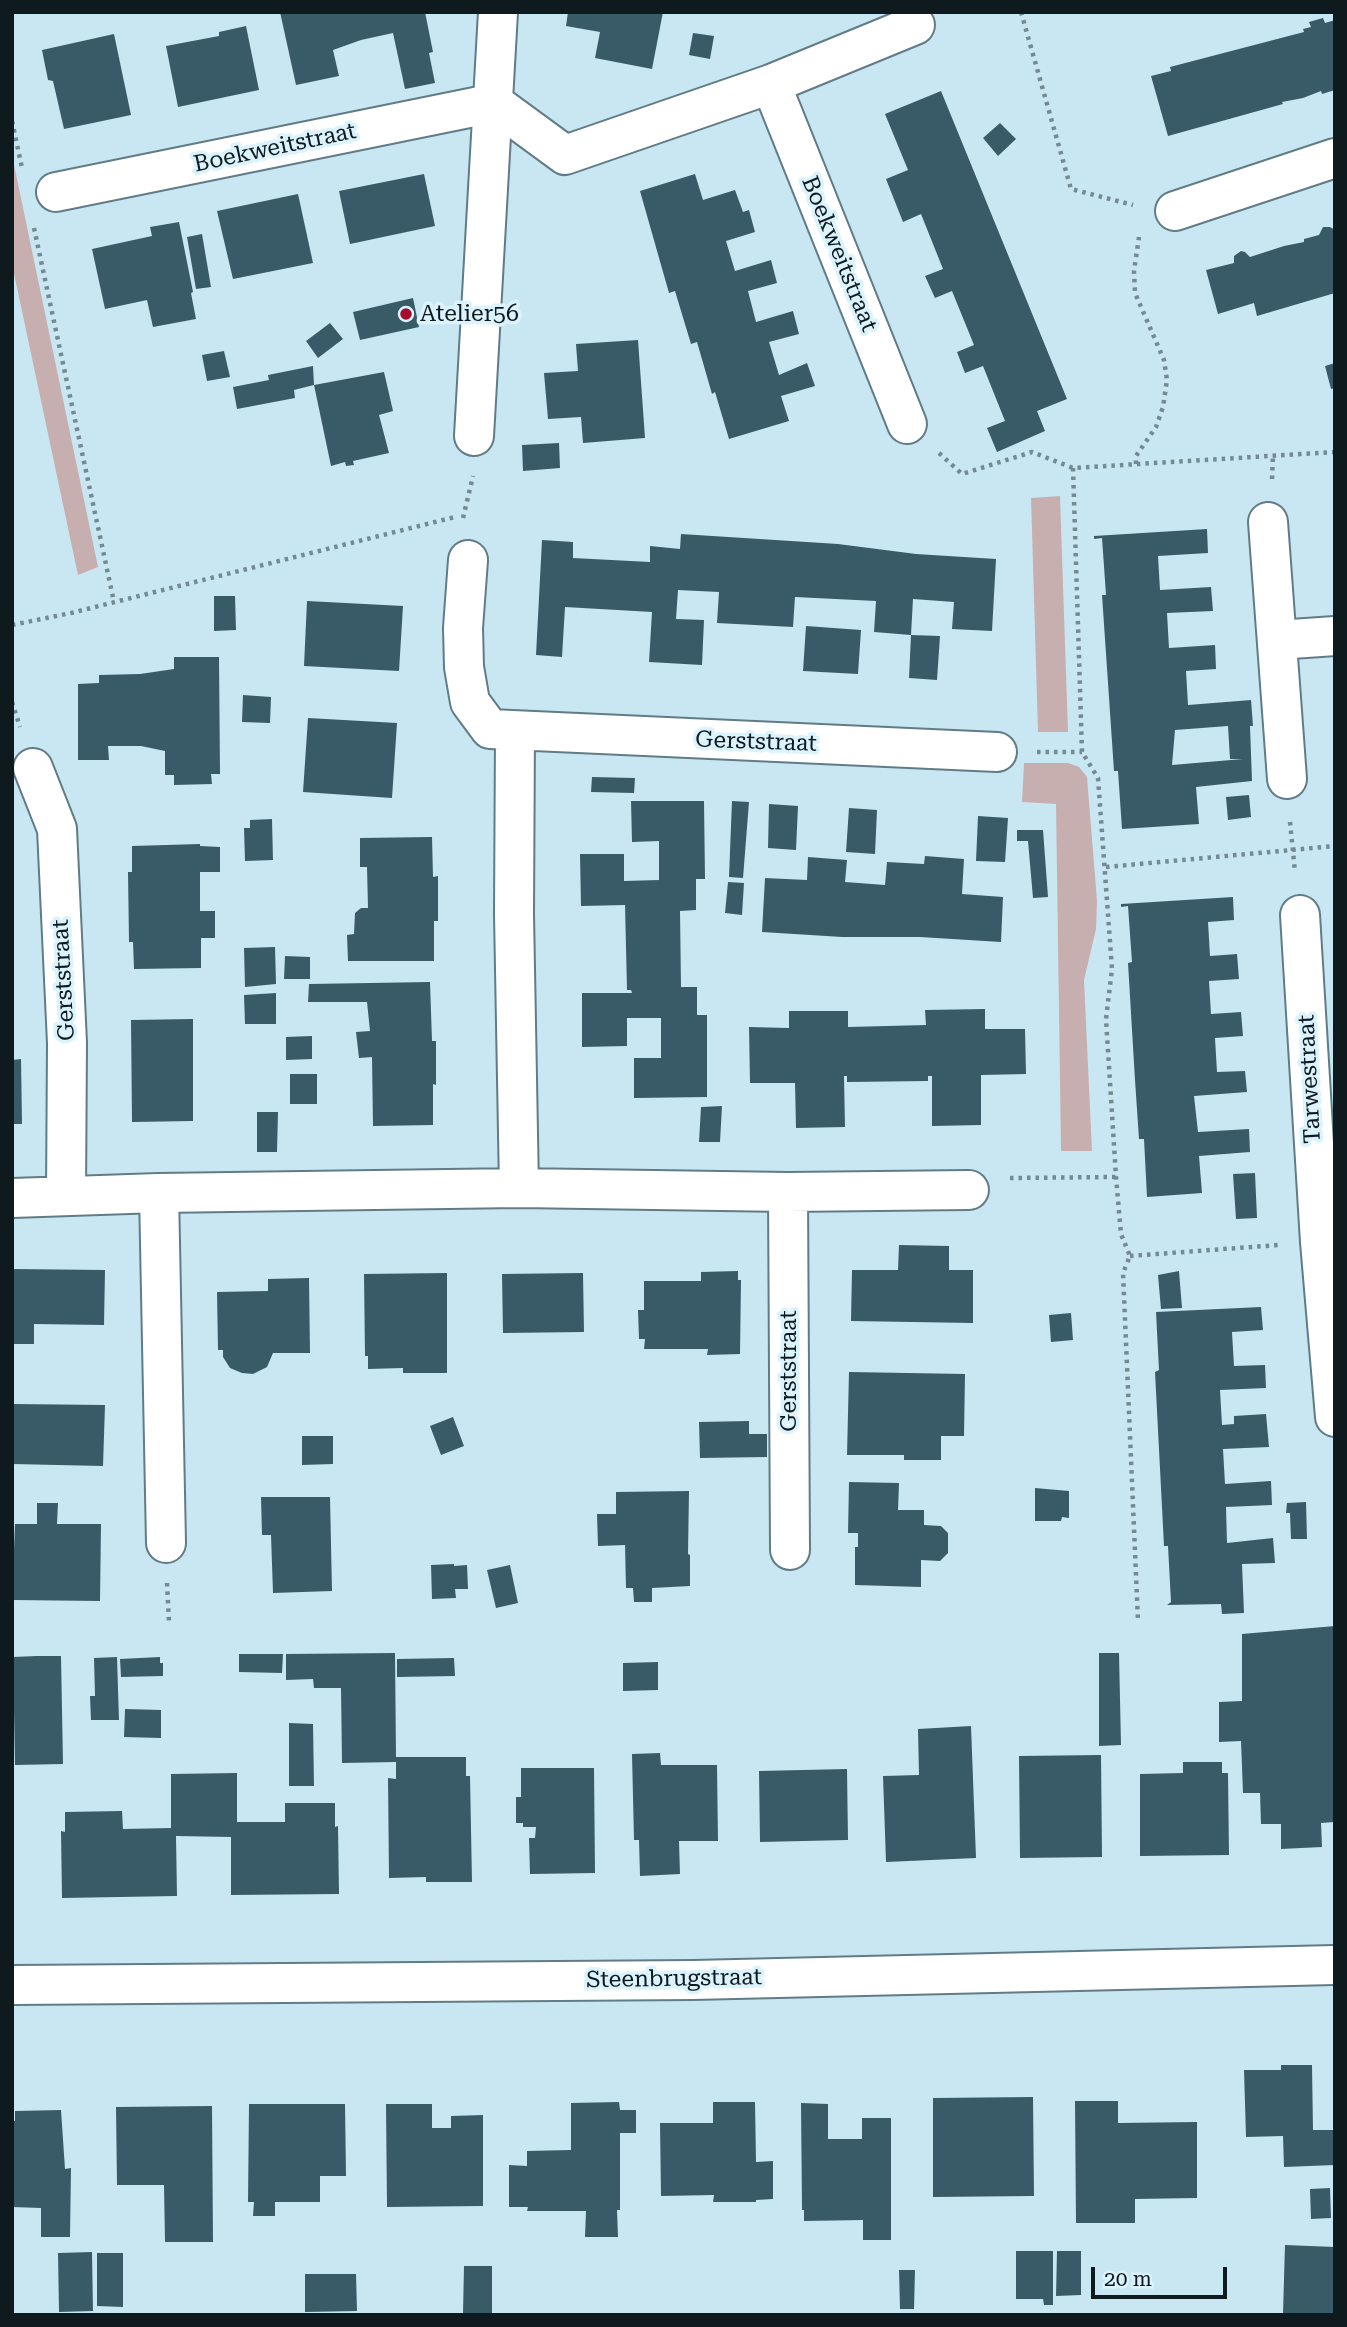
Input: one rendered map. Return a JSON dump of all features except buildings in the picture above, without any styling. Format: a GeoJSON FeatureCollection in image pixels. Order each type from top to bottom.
{"type":"FeatureCollection","features":[{"type":"Feature","properties":{"kind":"street"},"geometry":{"type":"LineString","coordinates":[[474,436],[498,12]]}},
{"type":"Feature","properties":{"kind":"street"},"geometry":{"type":"LineString","coordinates":[[494,103],[565,155],[771,84],[915,25]]}},
{"type":"Feature","properties":{"kind":"street","name":"Boekweitstraat"},"geometry":{"type":"LineString","coordinates":[[771,84],[907,424]]}},
{"type":"Feature","properties":{"kind":"street","name":"Boekweitstraat"},"geometry":{"type":"LineString","coordinates":[[56,192],[494,103]]}},
{"type":"Feature","properties":{"kind":"street"},"geometry":{"type":"LineString","coordinates":[[1159,209],[1335,158]]}},
{"type":"Feature","properties":{"kind":"street"},"geometry":{"type":"LineString","coordinates":[[1268,522],[1287,779]]}},
{"type":"Feature","properties":{"kind":"street","name":"Gerststraat"},"geometry":{"type":"LineString","coordinates":[[468,560],[463,628],[464,667],[470,702],[490,729],[997,752]]}},
{"type":"Feature","properties":{"kind":"street"},"geometry":{"type":"LineString","coordinates":[[1277,640],[1335,636]]}},
{"type":"Feature","properties":{"kind":"street"},"geometry":{"type":"LineString","coordinates":[[515,732],[514,914],[519,1188]]}},
{"type":"Feature","properties":{"kind":"street","name":"Gerststraat"},"geometry":{"type":"LineString","coordinates":[[33,768],[57,829],[67,1043],[66,1196]]}},
{"type":"Feature","properties":{"kind":"street","name":"Tarwestraat"},"geometry":{"type":"LineString","coordinates":[[1300,915],[1328,1242],[1335,1417]]}},
{"type":"Feature","properties":{"kind":"street"},"geometry":{"type":"LineString","coordinates":[[12,1198],[159,1193],[519,1188],[788,1192],[969,1190]]}},
{"type":"Feature","properties":{"kind":"street","name":"Gerststraat"},"geometry":{"type":"LineString","coordinates":[[788,1192],[790,1550]]}},
{"type":"Feature","properties":{"kind":"street"},"geometry":{"type":"LineString","coordinates":[[159,1193],[166,1543]]}},
{"type":"Feature","properties":{"kind":"street","name":"Steenbrugstraat"},"geometry":{"type":"LineString","coordinates":[[12,1985],[692,1980],[1335,1965]]}},
{"type":"Feature","properties":{"kind":"path"},"geometry":{"type":"LineString","coordinates":[[1021,12],[1071,189],[1159,209],[1134,271],[1135,293],[1164,360],[1167,380],[1163,407],[1156,427],[1136,456],[1136,464]]}},
{"type":"Feature","properties":{"kind":"path"},"geometry":{"type":"LineString","coordinates":[[12,121],[22,171]]}},
{"type":"Feature","properties":{"kind":"path"},"geometry":{"type":"LineString","coordinates":[[33,223],[114,602]]}},
{"type":"Feature","properties":{"kind":"path"},"geometry":{"type":"LineString","coordinates":[[907,424],[962,474],[1032,452],[1073,468],[1335,452]]}},
{"type":"Feature","properties":{"kind":"path"},"geometry":{"type":"LineString","coordinates":[[1073,468],[1082,752],[1098,778],[1112,969],[1106,1019],[1116,1177],[1121,1234],[1130,1256],[1123,1273],[1138,1621]]}},
{"type":"Feature","properties":{"kind":"path"},"geometry":{"type":"LineString","coordinates":[[12,625],[459,516],[463,518]]}},
{"type":"Feature","properties":{"kind":"path"},"geometry":{"type":"LineString","coordinates":[[1287,779],[1300,915]]}},
{"type":"Feature","properties":{"kind":"path"},"geometry":{"type":"LineString","coordinates":[[1106,867],[1335,846]]}},
{"type":"Feature","properties":{"kind":"path"},"geometry":{"type":"LineString","coordinates":[[969,1190],[996,1178],[1116,1177]]}},
{"type":"Feature","properties":{"kind":"path"},"geometry":{"type":"LineString","coordinates":[[1130,1256],[1328,1242]]}},
{"type":"Feature","properties":{"kind":"shaded area"},"geometry":{"type":"Polygon","coordinates":[[[12,155],[98,567],[78,575],[12,264],[12,155]]]}},
{"type":"Feature","properties":{"kind":"shaded area"},"geometry":{"type":"Polygon","coordinates":[[[1060,496],[1068,732],[1038,732],[1031,498],[1060,496]]]}},
{"type":"Feature","properties":{"kind":"shaded area"},"geometry":{"type":"Polygon","coordinates":[[[1024,763],[1068,763],[1079,767],[1087,777],[1097,901],[1096,929],[1084,980],[1092,1151],[1061,1151],[1056,804],[1022,802],[1024,763]]]}},
{"type":"Feature","properties":{"kind":"place","name":"Atelier56"},"geometry":{"type":"Point","coordinates":[406,314]}}]}
